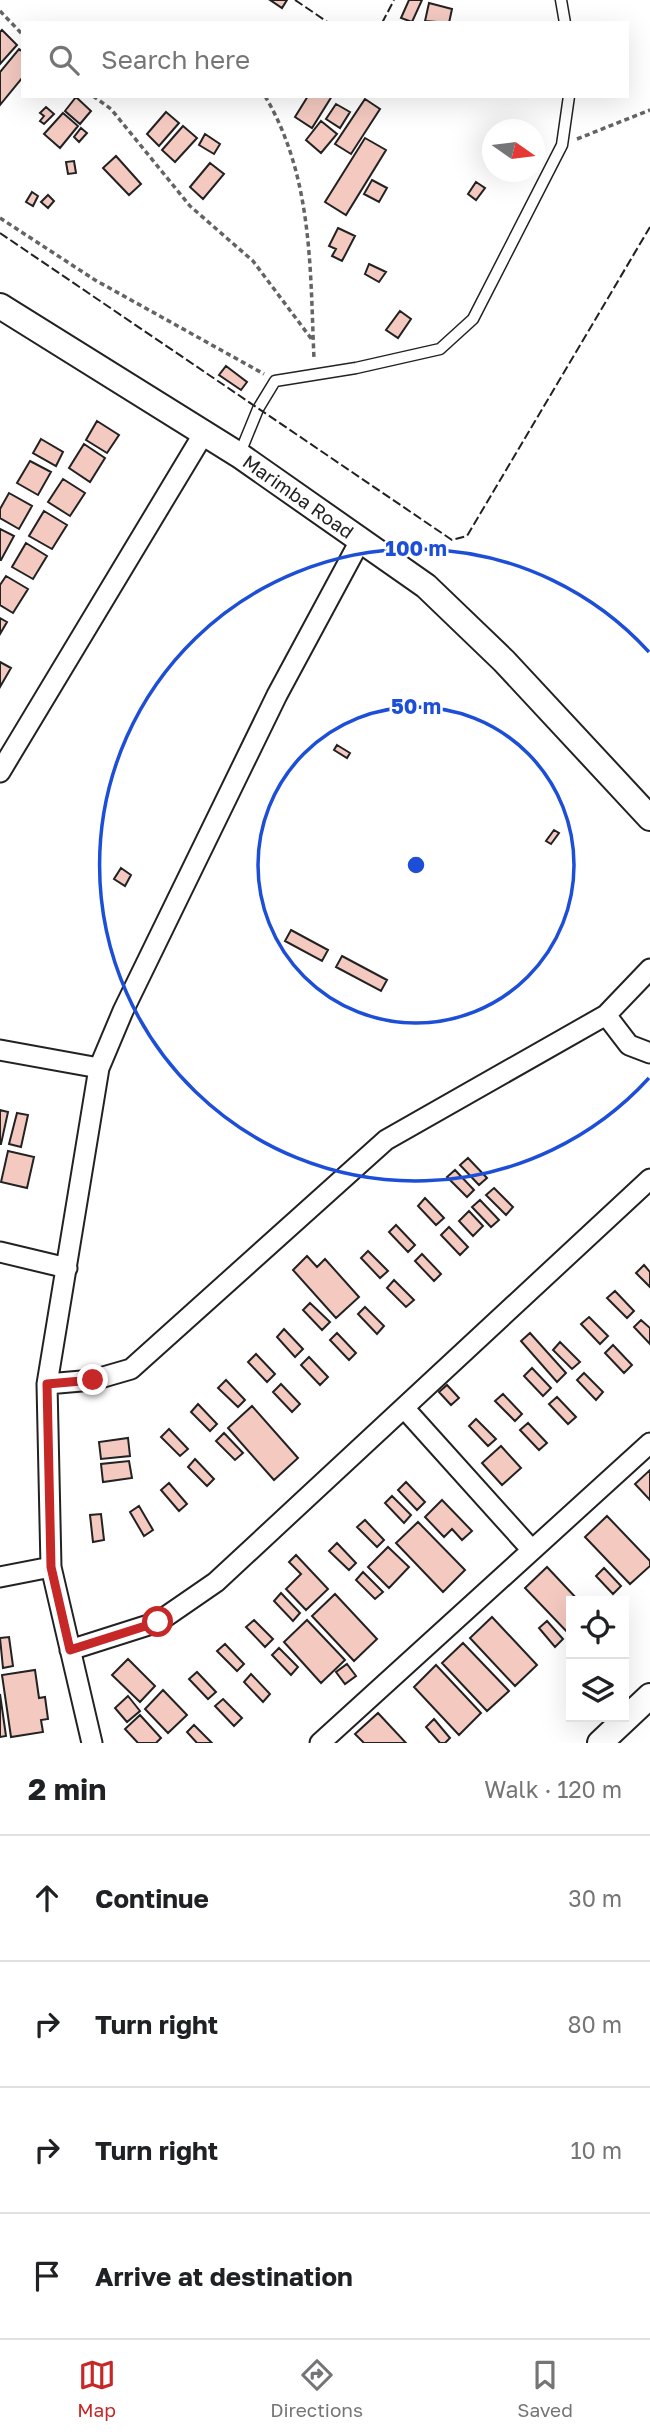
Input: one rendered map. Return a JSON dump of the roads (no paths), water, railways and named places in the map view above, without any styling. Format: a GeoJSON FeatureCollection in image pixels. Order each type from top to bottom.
{"type":"FeatureCollection","features":[{"type":"Feature","properties":{"kind":"street","name":"Marimba Road"},"geometry":{"type":"LineString","coordinates":[[0,306],[239,455],[426,586],[650,818]]}},
{"type":"Feature","properties":{"kind":"street"},"geometry":{"type":"LineString","coordinates":[[0,772],[204,433]]}},
{"type":"Feature","properties":{"kind":"street"},"geometry":{"type":"LineString","coordinates":[[92,1743],[51,1567],[47,1384],[99,1068],[123,1011],[276,695],[362,539]]}},
{"type":"Feature","properties":{"kind":"street"},"geometry":{"type":"LineString","coordinates":[[47,1384],[93,1380],[131,1368],[386,1140],[606,1015],[650,969]]}},
{"type":"Feature","properties":{"kind":"street"},"geometry":{"type":"LineString","coordinates":[[606,1015],[629,1045],[650,1053]]}},
{"type":"Feature","properties":{"kind":"street"},"geometry":{"type":"LineString","coordinates":[[0,1050],[99,1068]]}},
{"type":"Feature","properties":{"kind":"street"},"geometry":{"type":"LineString","coordinates":[[70,1650],[158,1622],[216,1582],[650,1179]]}},
{"type":"Feature","properties":{"kind":"street"},"geometry":{"type":"LineString","coordinates":[[0,1252],[67,1268]]}},
{"type":"Feature","properties":{"kind":"street"},"geometry":{"type":"LineString","coordinates":[[405,1409],[531,1549]]}},
{"type":"Feature","properties":{"kind":"street"},"geometry":{"type":"LineString","coordinates":[[320,1743],[650,1443]]}},
{"type":"Feature","properties":{"kind":"street"},"geometry":{"type":"LineString","coordinates":[[0,1577],[51,1567]]}},
{"type":"Feature","properties":{"kind":"street"},"geometry":{"type":"LineString","coordinates":[[600,1743],[650,1696]]}},
{"type":"Feature","properties":{"kind":"lane"},"geometry":{"type":"LineString","coordinates":[[561,0],[565,21]]}},
{"type":"Feature","properties":{"kind":"lane"},"geometry":{"type":"LineString","coordinates":[[239,455],[258,409],[275,381],[440,349],[473,319],[562,145],[569,98]]}}]}
